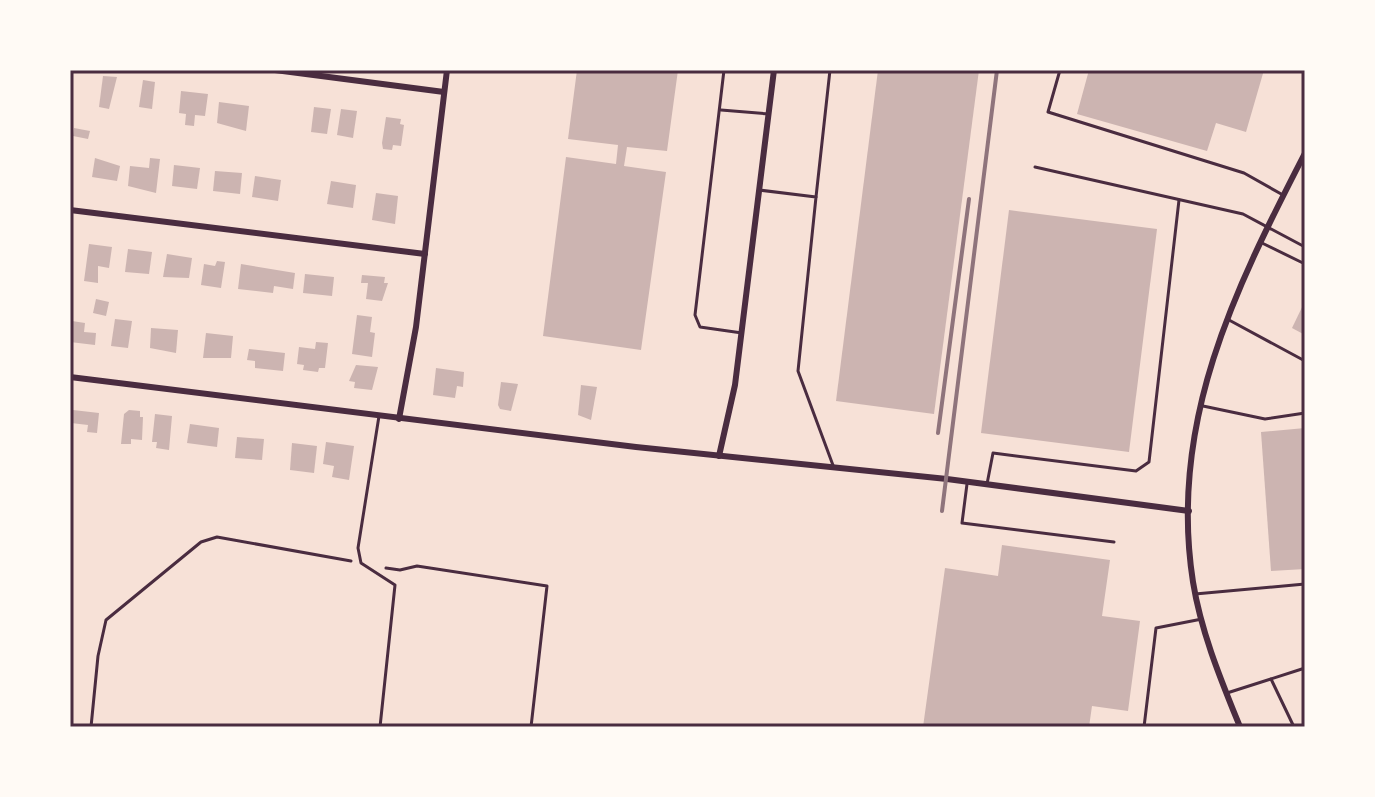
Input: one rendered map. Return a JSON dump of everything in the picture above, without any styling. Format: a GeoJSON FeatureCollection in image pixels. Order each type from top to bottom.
{"type":"FeatureCollection","features":[{"type":"Feature","properties":{"kind":"street"},"geometry":{"type":"LineString","coordinates":[[275,70],[444,92]]}},
{"type":"Feature","properties":{"kind":"street"},"geometry":{"type":"LineString","coordinates":[[399,419],[425,254],[447,70]]}},
{"type":"Feature","properties":{"kind":"street"},"geometry":{"type":"LineString","coordinates":[[719,456],[735,385],[774,70]]}},
{"type":"Feature","properties":{"kind":"street"},"geometry":{"type":"LineString","coordinates":[[1240,727],[1195,594],[1189,511],[1200,405],[1225,318],[1305,153]]}},
{"type":"Feature","properties":{"kind":"street"},"geometry":{"type":"LineString","coordinates":[[70,210],[425,254]]}},
{"type":"Feature","properties":{"kind":"street"},"geometry":{"type":"LineString","coordinates":[[70,377],[399,419],[968,481],[1189,511]]}},
{"type":"Feature","properties":{"kind":"lane"},"geometry":{"type":"LineString","coordinates":[[724,70],[695,315],[700,327],[742,333]]}},
{"type":"Feature","properties":{"kind":"lane"},"geometry":{"type":"LineString","coordinates":[[830,70],[798,371],[834,468]]}},
{"type":"Feature","properties":{"kind":"lane"},"geometry":{"type":"LineString","coordinates":[[1060,70],[1048,112],[1244,173],[1283,195]]}},
{"type":"Feature","properties":{"kind":"lane"},"geometry":{"type":"LineString","coordinates":[[720,110],[769,114]]}},
{"type":"Feature","properties":{"kind":"lane"},"geometry":{"type":"LineString","coordinates":[[1035,167],[1243,214],[1304,245]]}},
{"type":"Feature","properties":{"kind":"lane"},"geometry":{"type":"LineString","coordinates":[[759,190],[816,197]]}},
{"type":"Feature","properties":{"kind":"lane"},"geometry":{"type":"LineString","coordinates":[[987,484],[993,453],[1136,471],[1149,462],[1179,200]]}},
{"type":"Feature","properties":{"kind":"lane"},"geometry":{"type":"LineString","coordinates":[[1260,242],[1305,264]]}},
{"type":"Feature","properties":{"kind":"lane"},"geometry":{"type":"LineString","coordinates":[[1225,318],[1305,361]]}},
{"type":"Feature","properties":{"kind":"lane"},"geometry":{"type":"LineString","coordinates":[[1200,405],[1265,419],[1305,413]]}},
{"type":"Feature","properties":{"kind":"lane"},"geometry":{"type":"LineString","coordinates":[[379,416],[358,548],[361,563],[395,585],[380,727]]}},
{"type":"Feature","properties":{"kind":"lane"},"geometry":{"type":"LineString","coordinates":[[968,481],[962,523],[1114,542]]}},
{"type":"Feature","properties":{"kind":"lane"},"geometry":{"type":"LineString","coordinates":[[1195,594],[1305,584]]}},
{"type":"Feature","properties":{"kind":"lane"},"geometry":{"type":"LineString","coordinates":[[1144,727],[1156,628],[1202,619]]}},
{"type":"Feature","properties":{"kind":"lane"},"geometry":{"type":"LineString","coordinates":[[1227,693],[1305,668]]}},
{"type":"Feature","properties":{"kind":"lane"},"geometry":{"type":"LineString","coordinates":[[1271,679],[1294,727]]}},
{"type":"Feature","properties":{"kind":"path"},"geometry":{"type":"LineString","coordinates":[[91,727],[98,656],[106,620],[201,542],[217,537],[400,570],[417,566],[547,586],[531,727]]}},
{"type":"Feature","properties":{"kind":"building"},"geometry":{"type":"Polygon","coordinates":[[[577,70],[678,70],[667,151],[627,147],[624,166],[666,172],[641,350],[543,336],[566,157],[616,164],[618,145],[568,139],[577,70]]]}},
{"type":"Feature","properties":{"kind":"building"},"geometry":{"type":"Polygon","coordinates":[[[878,70],[979,70],[934,414],[836,401],[878,70]]]}},
{"type":"Feature","properties":{"kind":"building"},"geometry":{"type":"Polygon","coordinates":[[[1089,70],[1264,70],[1246,132],[1216,123],[1207,151],[1077,114],[1089,70]]]}},
{"type":"Feature","properties":{"kind":"building"},"geometry":{"type":"Polygon","coordinates":[[[103,76],[117,77],[109,109],[99,107],[103,76]]]}},
{"type":"Feature","properties":{"kind":"building"},"geometry":{"type":"Polygon","coordinates":[[[143,80],[155,82],[152,109],[139,107],[143,80]]]}},
{"type":"Feature","properties":{"kind":"building"},"geometry":{"type":"Polygon","coordinates":[[[181,91],[208,94],[205,116],[195,115],[194,126],[185,125],[186,114],[179,113],[181,91]]]}},
{"type":"Feature","properties":{"kind":"building"},"geometry":{"type":"Polygon","coordinates":[[[219,102],[249,106],[246,131],[217,123],[219,102]]]}},
{"type":"Feature","properties":{"kind":"building"},"geometry":{"type":"Polygon","coordinates":[[[314,107],[331,109],[327,134],[311,132],[314,107]]]}},
{"type":"Feature","properties":{"kind":"building"},"geometry":{"type":"Polygon","coordinates":[[[341,109],[357,111],[353,138],[337,135],[341,109]]]}},
{"type":"Feature","properties":{"kind":"building"},"geometry":{"type":"Polygon","coordinates":[[[386,117],[401,119],[400,124],[404,125],[401,146],[393,145],[392,150],[383,149],[386,117]]]}},
{"type":"Feature","properties":{"kind":"building"},"geometry":{"type":"Polygon","coordinates":[[[74,128],[90,131],[88,139],[73,136],[74,128]]]}},
{"type":"Feature","properties":{"kind":"building"},"geometry":{"type":"Polygon","coordinates":[[[95,158],[120,166],[117,181],[92,177],[95,158]]]}},
{"type":"Feature","properties":{"kind":"building"},"geometry":{"type":"Polygon","coordinates":[[[150,158],[160,159],[156,193],[128,186],[130,166],[149,168],[150,158]]]}},
{"type":"Feature","properties":{"kind":"building"},"geometry":{"type":"Polygon","coordinates":[[[174,165],[200,168],[197,189],[172,186],[174,165]]]}},
{"type":"Feature","properties":{"kind":"building"},"geometry":{"type":"Polygon","coordinates":[[[215,171],[242,173],[240,194],[213,191],[215,171]]]}},
{"type":"Feature","properties":{"kind":"building"},"geometry":{"type":"Polygon","coordinates":[[[255,176],[281,180],[278,201],[252,197],[255,176]]]}},
{"type":"Feature","properties":{"kind":"building"},"geometry":{"type":"Polygon","coordinates":[[[331,181],[356,185],[353,208],[327,204],[331,181]]]}},
{"type":"Feature","properties":{"kind":"building"},"geometry":{"type":"Polygon","coordinates":[[[376,193],[398,196],[395,224],[372,220],[376,193]]]}},
{"type":"Feature","properties":{"kind":"building"},"geometry":{"type":"Polygon","coordinates":[[[1009,210],[1157,229],[1129,452],[981,433],[1009,210]]]}},
{"type":"Feature","properties":{"kind":"building"},"geometry":{"type":"Polygon","coordinates":[[[89,244],[112,247],[109,268],[98,266],[98,283],[84,281],[89,244]]]}},
{"type":"Feature","properties":{"kind":"building"},"geometry":{"type":"Polygon","coordinates":[[[128,249],[152,252],[149,274],[125,272],[128,249]]]}},
{"type":"Feature","properties":{"kind":"building"},"geometry":{"type":"Polygon","coordinates":[[[167,254],[192,258],[189,278],[163,277],[167,254]]]}},
{"type":"Feature","properties":{"kind":"building"},"geometry":{"type":"Polygon","coordinates":[[[217,261],[225,262],[221,288],[201,285],[204,264],[215,266],[217,261]]]}},
{"type":"Feature","properties":{"kind":"building"},"geometry":{"type":"Polygon","coordinates":[[[241,264],[295,273],[293,289],[274,286],[273,293],[238,289],[241,264]]]}},
{"type":"Feature","properties":{"kind":"building"},"geometry":{"type":"Polygon","coordinates":[[[305,274],[334,277],[332,296],[303,293],[305,274]]]}},
{"type":"Feature","properties":{"kind":"building"},"geometry":{"type":"Polygon","coordinates":[[[362,275],[385,277],[384,283],[388,283],[382,301],[366,299],[368,283],[361,283],[362,275]]]}},
{"type":"Feature","properties":{"kind":"building"},"geometry":{"type":"Polygon","coordinates":[[[96,299],[109,302],[106,316],[93,313],[96,299]]]}},
{"type":"Feature","properties":{"kind":"building"},"geometry":{"type":"Polygon","coordinates":[[[1305,301],[1305,335],[1292,328],[1305,301]]]}},
{"type":"Feature","properties":{"kind":"building"},"geometry":{"type":"Polygon","coordinates":[[[357,315],[372,317],[370,332],[375,333],[372,357],[352,354],[357,315]]]}},
{"type":"Feature","properties":{"kind":"building"},"geometry":{"type":"Polygon","coordinates":[[[115,319],[132,321],[128,348],[111,346],[115,319]]]}},
{"type":"Feature","properties":{"kind":"building"},"geometry":{"type":"Polygon","coordinates":[[[72,321],[85,323],[84,332],[96,333],[95,345],[70,342],[72,321]]]}},
{"type":"Feature","properties":{"kind":"building"},"geometry":{"type":"Polygon","coordinates":[[[151,328],[178,330],[176,353],[150,348],[151,328]]]}},
{"type":"Feature","properties":{"kind":"building"},"geometry":{"type":"Polygon","coordinates":[[[206,333],[233,336],[231,358],[203,358],[206,333]]]}},
{"type":"Feature","properties":{"kind":"building"},"geometry":{"type":"Polygon","coordinates":[[[316,342],[328,343],[325,368],[319,368],[318,372],[303,370],[304,365],[297,364],[299,347],[315,349],[316,342]]]}},
{"type":"Feature","properties":{"kind":"building"},"geometry":{"type":"Polygon","coordinates":[[[249,349],[285,353],[283,371],[255,368],[255,361],[247,360],[249,349]]]}},
{"type":"Feature","properties":{"kind":"building"},"geometry":{"type":"Polygon","coordinates":[[[356,365],[378,367],[372,390],[354,388],[355,382],[349,381],[356,365]]]}},
{"type":"Feature","properties":{"kind":"building"},"geometry":{"type":"Polygon","coordinates":[[[436,368],[464,372],[463,387],[457,386],[455,398],[433,395],[436,368]]]}},
{"type":"Feature","properties":{"kind":"building"},"geometry":{"type":"Polygon","coordinates":[[[501,382],[518,384],[511,411],[500,409],[498,405],[501,382]]]}},
{"type":"Feature","properties":{"kind":"building"},"geometry":{"type":"Polygon","coordinates":[[[581,385],[597,387],[591,420],[578,415],[581,385]]]}},
{"type":"Feature","properties":{"kind":"building"},"geometry":{"type":"Polygon","coordinates":[[[73,410],[99,413],[97,433],[87,432],[88,425],[71,423],[73,410]]]}},
{"type":"Feature","properties":{"kind":"building"},"geometry":{"type":"Polygon","coordinates":[[[129,410],[140,411],[140,417],[143,417],[142,440],[131,439],[131,444],[121,444],[124,414],[129,410]]]}},
{"type":"Feature","properties":{"kind":"building"},"geometry":{"type":"Polygon","coordinates":[[[155,414],[172,416],[169,450],[156,448],[157,442],[152,442],[155,414]]]}},
{"type":"Feature","properties":{"kind":"building"},"geometry":{"type":"Polygon","coordinates":[[[190,424],[219,428],[217,447],[187,443],[190,424]]]}},
{"type":"Feature","properties":{"kind":"building"},"geometry":{"type":"Polygon","coordinates":[[[1305,428],[1305,569],[1271,571],[1261,432],[1305,428]]]}},
{"type":"Feature","properties":{"kind":"building"},"geometry":{"type":"Polygon","coordinates":[[[237,437],[264,439],[262,460],[235,458],[237,437]]]}},
{"type":"Feature","properties":{"kind":"building"},"geometry":{"type":"Polygon","coordinates":[[[326,442],[354,446],[349,480],[332,477],[334,466],[323,464],[326,442]]]}},
{"type":"Feature","properties":{"kind":"building"},"geometry":{"type":"Polygon","coordinates":[[[292,443],[317,446],[314,473],[290,470],[292,443]]]}},
{"type":"Feature","properties":{"kind":"building"},"geometry":{"type":"Polygon","coordinates":[[[1002,545],[1110,560],[1102,616],[1140,621],[1128,711],[1092,706],[1089,727],[923,727],[945,568],[998,576],[1002,545]]]}},
{"type":"Feature","properties":{"kind":"railway"},"geometry":{"type":"LineString","coordinates":[[942,511],[997,70]]}},
{"type":"Feature","properties":{"kind":"railway"},"geometry":{"type":"LineString","coordinates":[[938,433],[969,199]]}}]}
